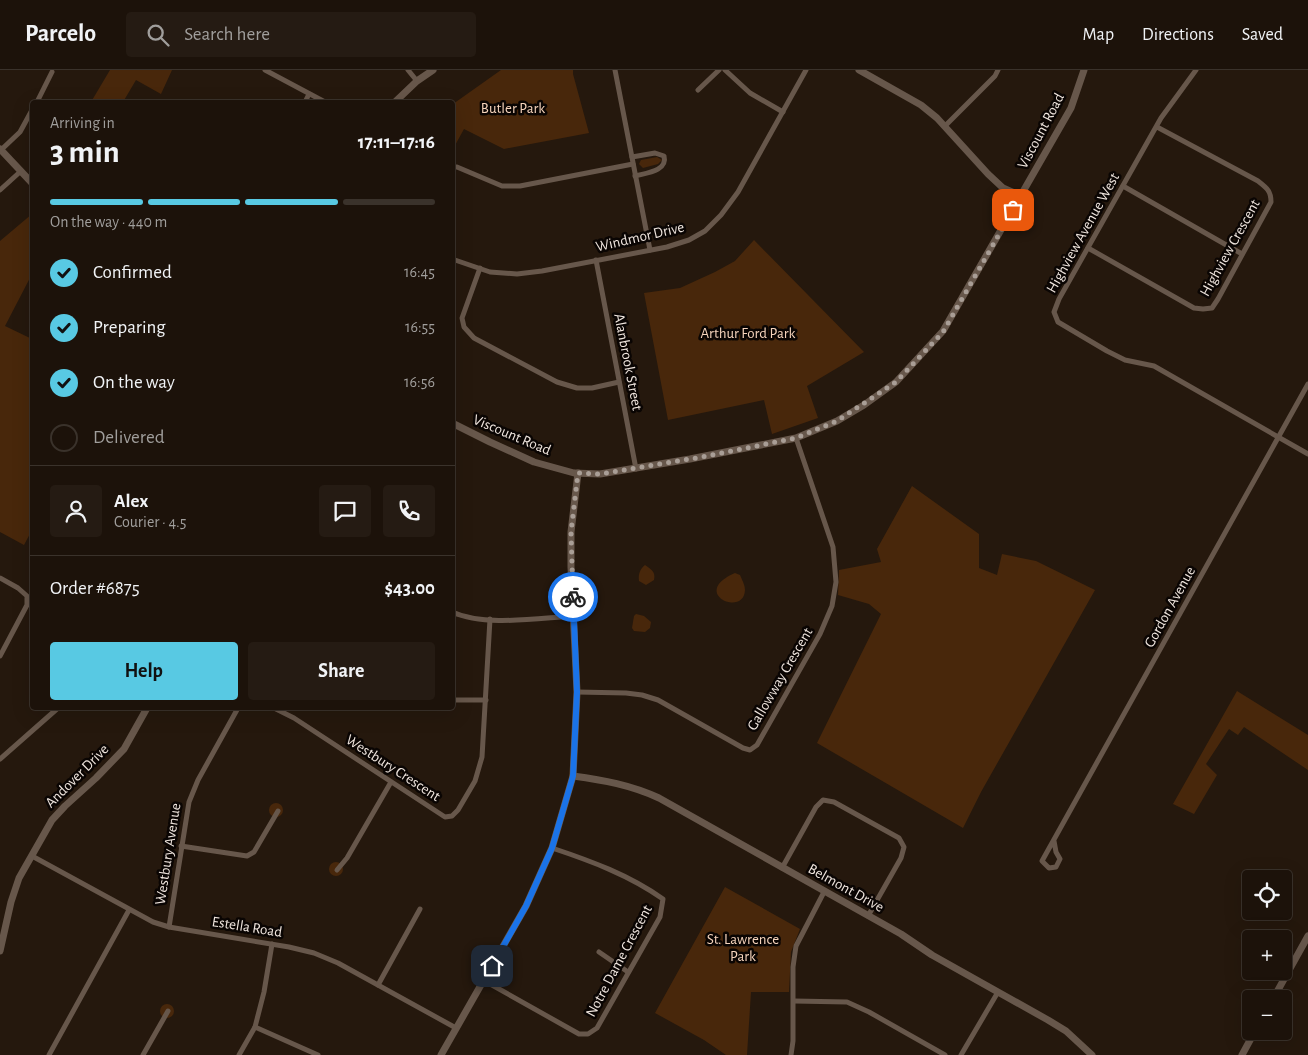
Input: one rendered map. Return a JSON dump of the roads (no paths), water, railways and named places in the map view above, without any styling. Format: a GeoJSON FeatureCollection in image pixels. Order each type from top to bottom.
{"type":"FeatureCollection","features":[{"type":"Feature","properties":{"kind":"street"},"geometry":{"type":"LineString","coordinates":[[265,70],[321,100]]}},
{"type":"Feature","properties":{"kind":"street"},"geometry":{"type":"LineString","coordinates":[[408,70],[417,81]]}},
{"type":"Feature","properties":{"kind":"street"},"geometry":{"type":"LineString","coordinates":[[397,100],[417,81],[433,70]]}},
{"type":"Feature","properties":{"kind":"street"},"geometry":{"type":"LineString","coordinates":[[615,70],[650,250]]}},
{"type":"Feature","properties":{"kind":"street"},"geometry":{"type":"LineString","coordinates":[[698,90],[719,70]]}},
{"type":"Feature","properties":{"kind":"street"},"geometry":{"type":"LineString","coordinates":[[725,70],[750,93],[783,112]]}},
{"type":"Feature","properties":{"kind":"street","name":"Windmor Drive"},"geometry":{"type":"LineString","coordinates":[[455,260],[490,272],[517,274],[650,250],[689,240],[705,231],[721,215],[738,192],[806,70]]}},
{"type":"Feature","properties":{"kind":"street"},"geometry":{"type":"LineString","coordinates":[[859,70],[921,105],[945,126],[1003,188],[1021,196]]}},
{"type":"Feature","properties":{"kind":"street"},"geometry":{"type":"LineString","coordinates":[[945,126],[998,70]]}},
{"type":"Feature","properties":{"kind":"street","name":"Viscount Road"},"geometry":{"type":"LineString","coordinates":[[455,424],[534,462],[578,473],[600,474],[636,469],[796,438],[837,421],[864,405],[896,382],[943,332],[1071,108],[1084,70]]}},
{"type":"Feature","properties":{"kind":"street","name":"Highview Avenue West"},"geometry":{"type":"LineString","coordinates":[[1196,70],[1161,118],[1059,299],[1054,312],[1058,322],[1107,351],[1125,360],[1154,366],[1308,454]]}},
{"type":"Feature","properties":{"kind":"street"},"geometry":{"type":"LineString","coordinates":[[38,100],[52,72]]}},
{"type":"Feature","properties":{"kind":"street"},"geometry":{"type":"LineString","coordinates":[[306,100],[310,94]]}},
{"type":"Feature","properties":{"kind":"street"},"geometry":{"type":"LineString","coordinates":[[30,114],[20,132],[1,150],[30,181]]}},
{"type":"Feature","properties":{"kind":"street","name":"Highview Crescent"},"geometry":{"type":"LineString","coordinates":[[1088,248],[1194,308],[1212,308],[1218,299],[1271,202],[1271,193],[1267,188],[1157,127]]}},
{"type":"Feature","properties":{"kind":"street"},"geometry":{"type":"LineString","coordinates":[[632,157],[655,153],[664,156],[665,160],[664,166],[659,169],[635,176]]}},
{"type":"Feature","properties":{"kind":"street"},"geometry":{"type":"LineString","coordinates":[[455,167],[502,186],[520,186],[633,164]]}},
{"type":"Feature","properties":{"kind":"street"},"geometry":{"type":"LineString","coordinates":[[0,190],[21,171]]}},
{"type":"Feature","properties":{"kind":"street"},"geometry":{"type":"LineString","coordinates":[[1123,186],[1242,254]]}},
{"type":"Feature","properties":{"kind":"street","name":"Alanbrook Street"},"geometry":{"type":"LineString","coordinates":[[596,260],[636,469]]}},
{"type":"Feature","properties":{"kind":"street"},"geometry":{"type":"LineString","coordinates":[[480,268],[462,318],[464,326],[474,338],[557,382],[577,388],[592,388],[619,382]]}},
{"type":"Feature","properties":{"kind":"street","name":"Gordon Avenue"},"geometry":{"type":"LineString","coordinates":[[1054,841],[1060,860],[1056,867],[1049,868],[1042,861],[1308,384]]}},
{"type":"Feature","properties":{"kind":"street","name":"Gallowway Crescent"},"geometry":{"type":"LineString","coordinates":[[577,692],[642,694],[658,700],[743,748],[750,750],[756,745],[820,634],[832,606],[836,582],[833,547],[796,438]]}},
{"type":"Feature","properties":{"kind":"street"},"geometry":{"type":"LineString","coordinates":[[441,1055],[526,906],[552,848],[573,776],[577,692],[571,532],[578,473]]}},
{"type":"Feature","properties":{"kind":"street"},"geometry":{"type":"LineString","coordinates":[[0,578],[18,588],[27,596],[27,605],[0,656]]}},
{"type":"Feature","properties":{"kind":"street"},"geometry":{"type":"LineString","coordinates":[[455,613],[479,619],[507,620],[574,616]]}},
{"type":"Feature","properties":{"kind":"street","name":"Westbury Crescent"},"geometry":{"type":"LineString","coordinates":[[278,710],[294,718],[444,817],[452,816],[458,810],[475,782],[482,757],[490,619]]}},
{"type":"Feature","properties":{"kind":"street"},"geometry":{"type":"LineString","coordinates":[[455,700],[486,700]]}},
{"type":"Feature","properties":{"kind":"street"},"geometry":{"type":"LineString","coordinates":[[0,759],[56,710]]}},
{"type":"Feature","properties":{"kind":"street","name":"Andover Drive"},"geometry":{"type":"LineString","coordinates":[[0,951],[3,921],[19,878],[52,820],[124,749],[146,710]]}},
{"type":"Feature","properties":{"kind":"street","name":"Westbury Avenue"},"geometry":{"type":"LineString","coordinates":[[170,927],[189,802],[198,780],[237,710]]}},
{"type":"Feature","properties":{"kind":"street","name":"Belmont Drive"},"geometry":{"type":"LineString","coordinates":[[573,776],[607,781],[640,789],[659,798],[901,934],[934,956],[1066,1031],[1092,1055]]}},
{"type":"Feature","properties":{"kind":"street"},"geometry":{"type":"LineString","coordinates":[[337,870],[347,858],[391,782]]}},
{"type":"Feature","properties":{"kind":"street"},"geometry":{"type":"LineString","coordinates":[[782,868],[816,807],[823,800],[834,802],[900,838],[904,847],[901,858],[868,916]]}},
{"type":"Feature","properties":{"kind":"street"},"geometry":{"type":"LineString","coordinates":[[181,846],[247,856],[254,852],[278,812]]}},
{"type":"Feature","properties":{"kind":"street","name":"Notre Dame Crescent"},"geometry":{"type":"LineString","coordinates":[[483,980],[580,1034],[588,1034],[597,1028],[660,917],[663,900],[613,870],[552,848]]}},
{"type":"Feature","properties":{"kind":"street","name":"Estella Road"},"geometry":{"type":"LineString","coordinates":[[32,856],[153,922],[170,927],[314,953],[338,962],[456,1028]]}},
{"type":"Feature","properties":{"kind":"street"},"geometry":{"type":"LineString","coordinates":[[791,1055],[794,1001],[793,967],[796,946],[824,892]]}},
{"type":"Feature","properties":{"kind":"street"},"geometry":{"type":"LineString","coordinates":[[378,985],[420,909]]}},
{"type":"Feature","properties":{"kind":"street"},"geometry":{"type":"LineString","coordinates":[[49,1055],[129,910]]}},
{"type":"Feature","properties":{"kind":"street"},"geometry":{"type":"LineString","coordinates":[[1278,990],[1308,936]]}},
{"type":"Feature","properties":{"kind":"street"},"geometry":{"type":"LineString","coordinates":[[238,1055],[255,1027],[264,992],[272,944]]}},
{"type":"Feature","properties":{"kind":"street"},"geometry":{"type":"LineString","coordinates":[[599,952],[628,972]]}},
{"type":"Feature","properties":{"kind":"street"},"geometry":{"type":"LineString","coordinates":[[961,1055],[998,992]]}},
{"type":"Feature","properties":{"kind":"street"},"geometry":{"type":"LineString","coordinates":[[794,1001],[847,1002],[869,1012],[945,1055]]}},
{"type":"Feature","properties":{"kind":"street"},"geometry":{"type":"LineString","coordinates":[[143,1055],[168,1011]]}},
{"type":"Feature","properties":{"kind":"street"},"geometry":{"type":"LineString","coordinates":[[255,1027],[318,1055]]}},
{"type":"Feature","properties":{"kind":"street"},"geometry":{"type":"LineString","coordinates":[[1242,1055],[1250,1040]]}},
{"type":"Feature","properties":{"kind":"park label","name":"Butler Park"},"geometry":{"type":"Point","coordinates":[513,108]}},
{"type":"Feature","properties":{"kind":"park label","name":"Arthur Ford Park"},"geometry":{"type":"Point","coordinates":[748,333]}},
{"type":"Feature","properties":{"kind":"park label","name":"St. Lawrence Park"},"geometry":{"type":"Point","coordinates":[743,948]}}]}
